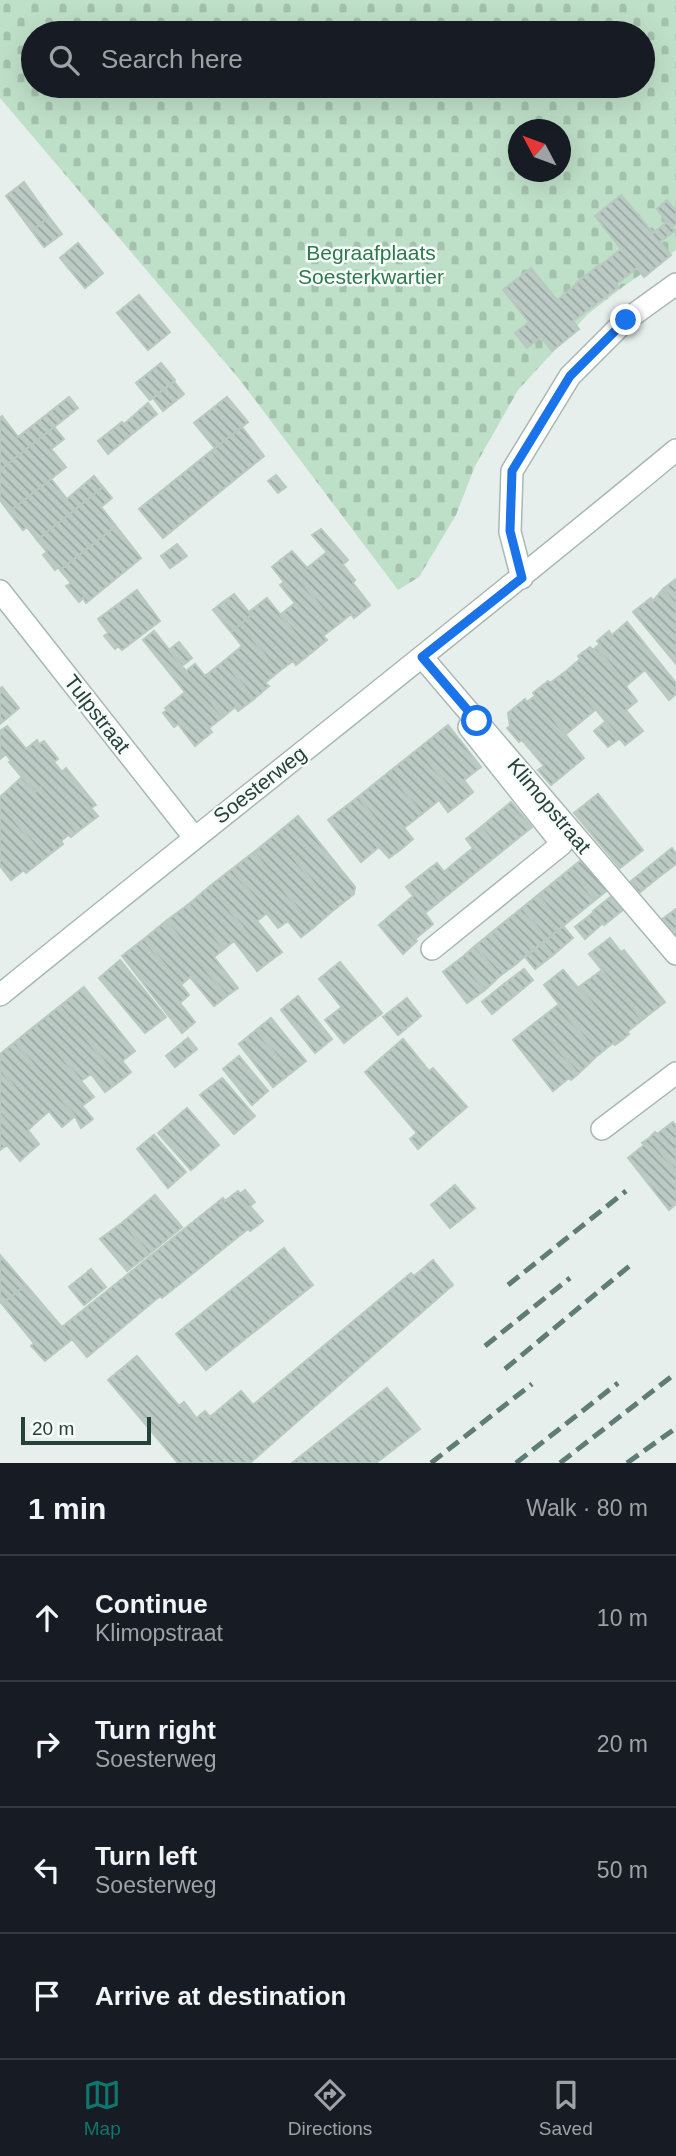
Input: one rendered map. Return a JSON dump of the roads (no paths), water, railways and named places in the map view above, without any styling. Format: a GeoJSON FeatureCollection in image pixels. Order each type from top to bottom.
{"type":"FeatureCollection","features":[{"type":"Feature","properties":{"kind":"street"},"geometry":{"type":"LineString","coordinates":[[522,578],[510,531],[512,471],[570,376],[626,320],[676,284]]}},
{"type":"Feature","properties":{"kind":"street","name":"Soesterweg"},"geometry":{"type":"LineString","coordinates":[[0,995],[194,837],[522,578],[676,450]]}},
{"type":"Feature","properties":{"kind":"street","name":"Tulpstraat"},"geometry":{"type":"LineString","coordinates":[[0,591],[194,837]]}},
{"type":"Feature","properties":{"kind":"street"},"geometry":{"type":"LineString","coordinates":[[420,659],[562,844],[432,949]]}},
{"type":"Feature","properties":{"kind":"street","name":"Klimopstraat"},"geometry":{"type":"LineString","coordinates":[[420,659],[676,954]]}},
{"type":"Feature","properties":{"kind":"street"},"geometry":{"type":"LineString","coordinates":[[602,1129],[676,1073]]}},
{"type":"Feature","properties":{"kind":"railway"},"geometry":{"type":"LineString","coordinates":[[508,1285],[626,1191]]}},
{"type":"Feature","properties":{"kind":"railway"},"geometry":{"type":"LineString","coordinates":[[505,1369],[633,1263]]}},
{"type":"Feature","properties":{"kind":"railway"},"geometry":{"type":"LineString","coordinates":[[485,1346],[570,1278]]}},
{"type":"Feature","properties":{"kind":"railway"},"geometry":{"type":"LineString","coordinates":[[560,1463],[676,1373]]}},
{"type":"Feature","properties":{"kind":"railway"},"geometry":{"type":"LineString","coordinates":[[516,1463],[618,1383]]}},
{"type":"Feature","properties":{"kind":"railway"},"geometry":{"type":"LineString","coordinates":[[431,1463],[532,1384]]}},
{"type":"Feature","properties":{"kind":"railway"},"geometry":{"type":"LineString","coordinates":[[627,1463],[676,1428]]}},
{"type":"Feature","properties":{"kind":"park label","name":"Begraafplaats Soesterkwartier"},"geometry":{"type":"Point","coordinates":[371,265]}}]}
